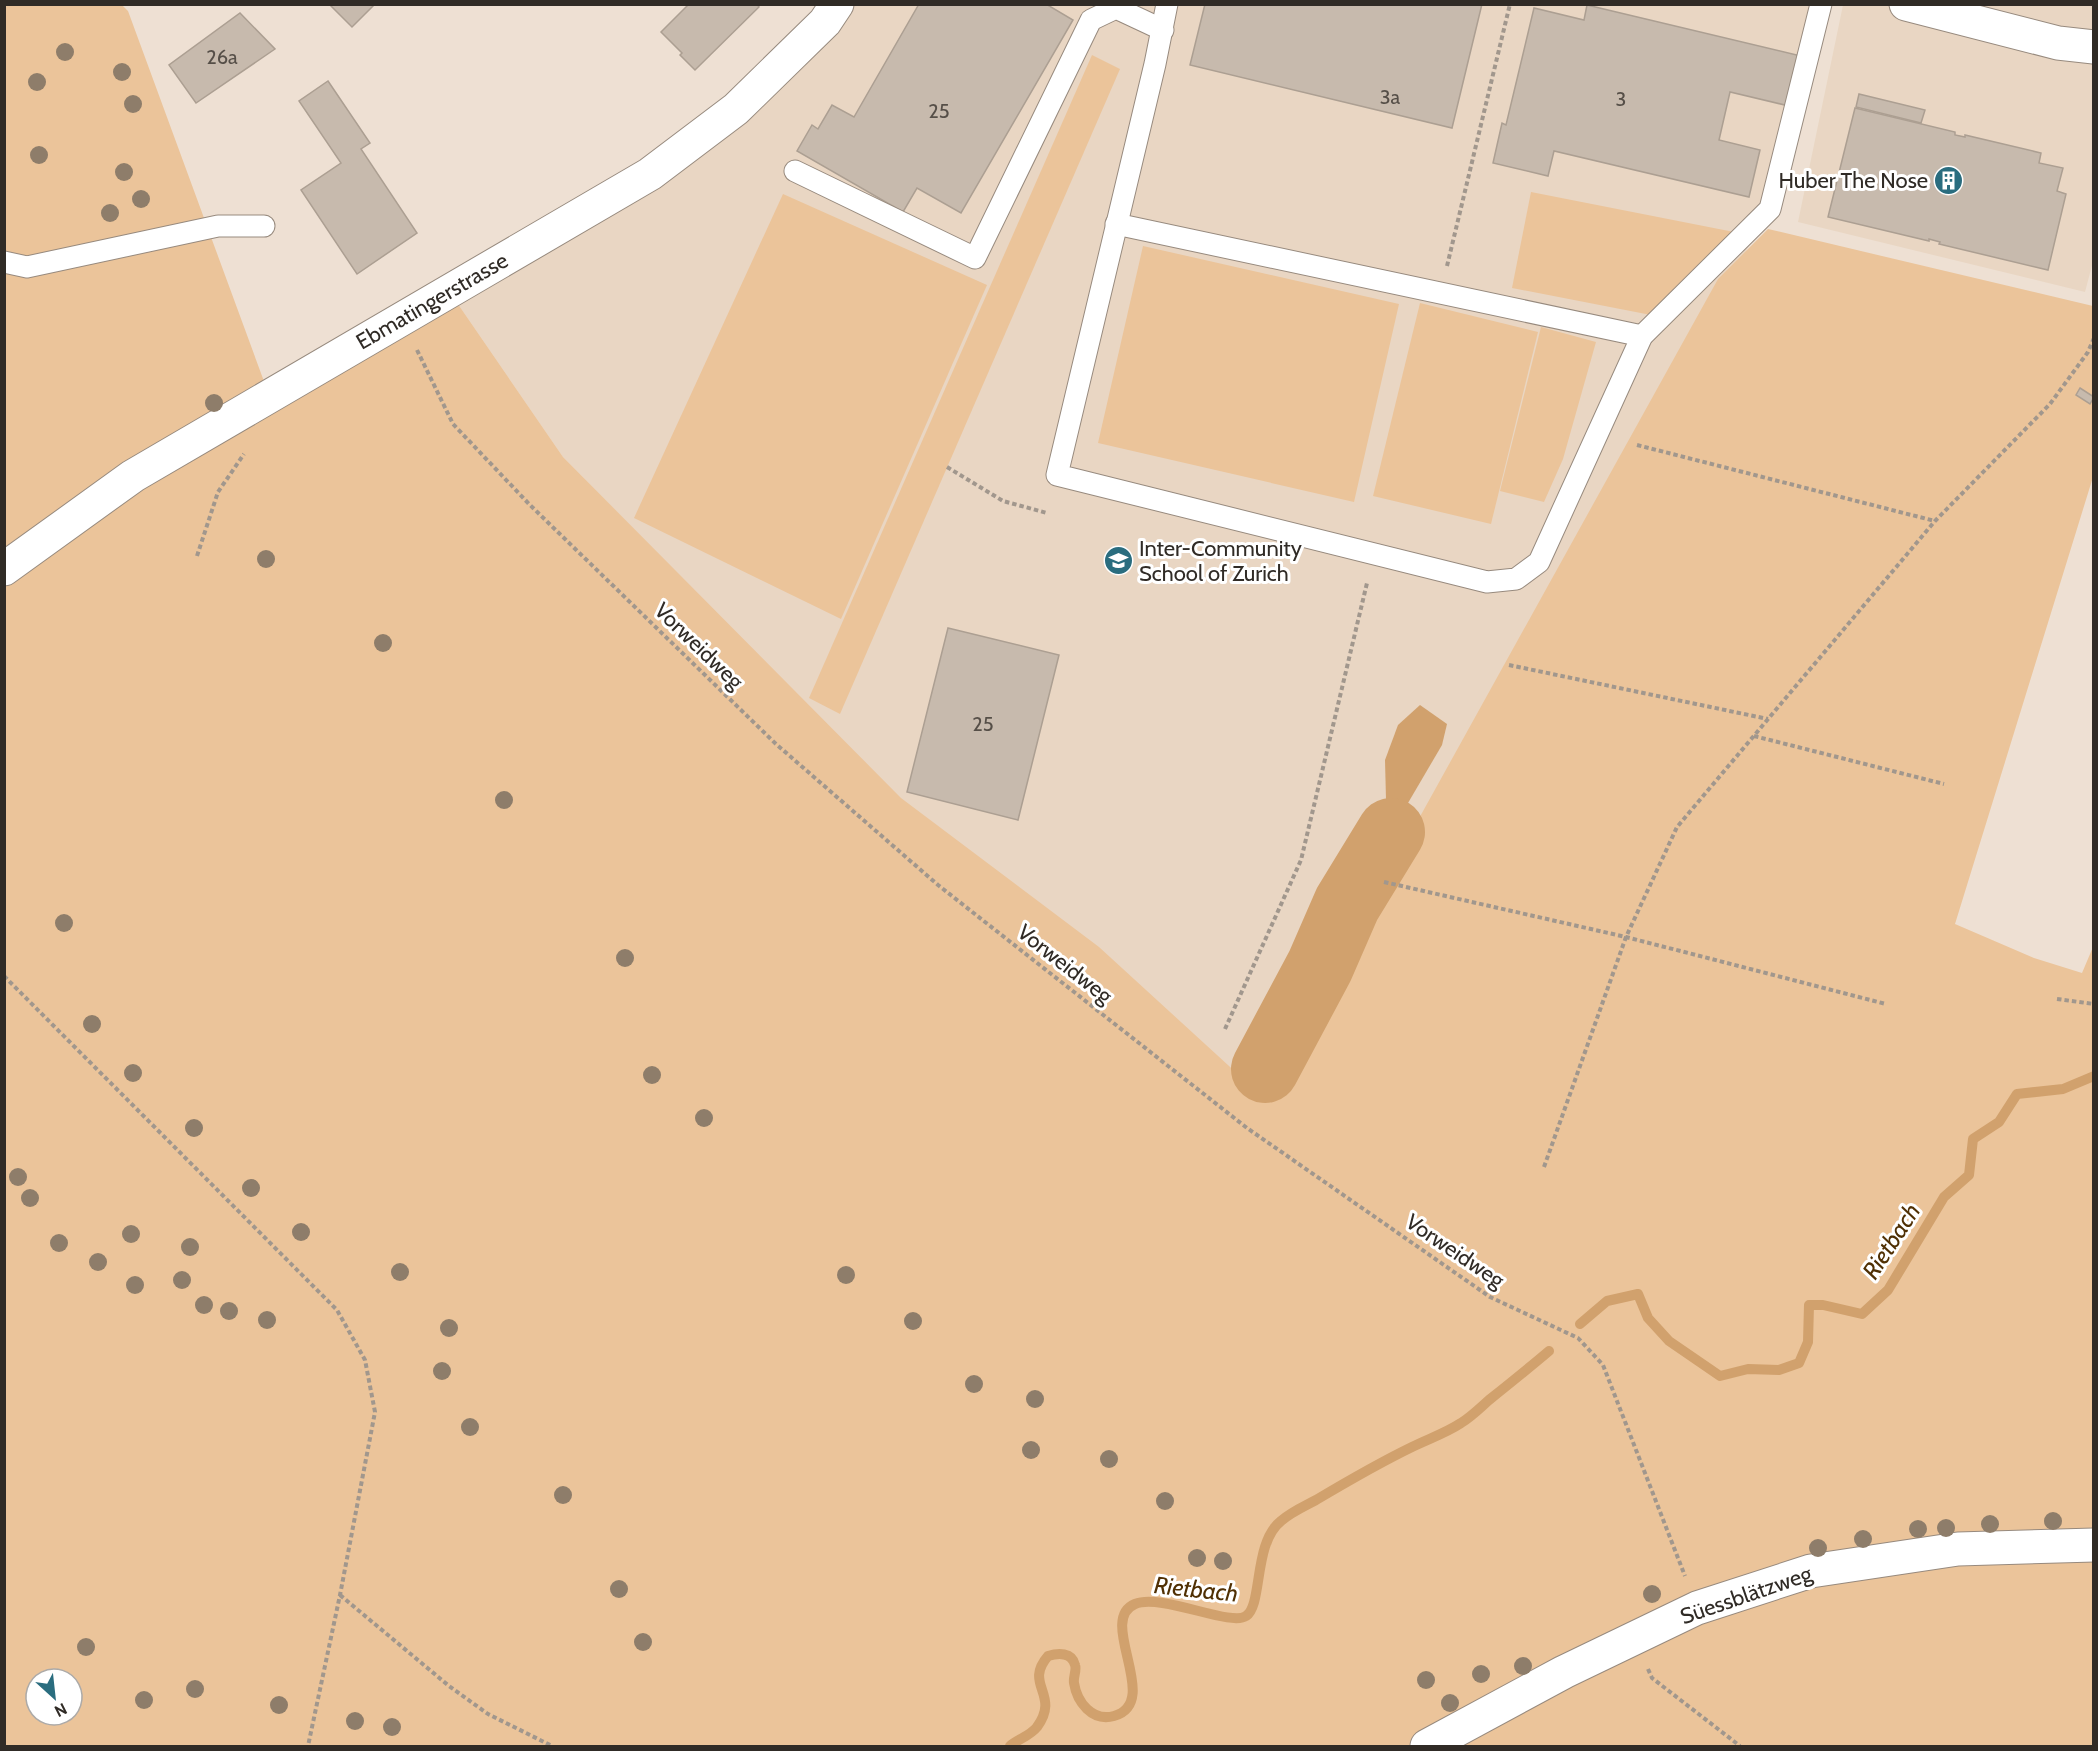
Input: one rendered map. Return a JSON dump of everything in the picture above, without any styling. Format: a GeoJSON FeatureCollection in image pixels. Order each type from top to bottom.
{"type":"FeatureCollection","features":[{"type":"Feature","properties":{"kind":"street","name":"Ebmatingerstrasse"},"geometry":{"type":"LineString","coordinates":[[4,569],[134,476],[650,174],[736,109],[825,22],[837,4]]}},
{"type":"Feature","properties":{"kind":"street"},"geometry":{"type":"LineString","coordinates":[[1906,4],[2058,43],[2094,47]]}},
{"type":"Feature","properties":{"kind":"street","name":"Süessblätzweg"},"geometry":{"type":"LineString","coordinates":[[1427,1746],[1563,1672],[1697,1608],[1811,1571],[1958,1549],[2094,1545]]}},
{"type":"Feature","properties":{"kind":"lane"},"geometry":{"type":"LineString","coordinates":[[1167,4],[1163,30],[1057,475],[1487,582],[1516,579],[1539,562],[1642,336],[1770,209],[1821,4]]}},
{"type":"Feature","properties":{"kind":"lane"},"geometry":{"type":"LineString","coordinates":[[795,171],[975,258],[1091,20],[1116,8],[1163,30]]}},
{"type":"Feature","properties":{"kind":"lane"},"geometry":{"type":"LineString","coordinates":[[1116,224],[1642,336]]}},
{"type":"Feature","properties":{"kind":"lane"},"geometry":{"type":"LineString","coordinates":[[4,262],[27,267],[218,226],[264,226]]}},
{"type":"Feature","properties":{"kind":"path"},"geometry":{"type":"LineString","coordinates":[[1440,293],[1510,4]]}},
{"type":"Feature","properties":{"kind":"path","name":"Vorweidweg"},"geometry":{"type":"LineString","coordinates":[[401,318],[453,424],[530,505],[776,744],[938,885],[1247,1128],[1490,1297],[1578,1338],[1603,1365],[1697,1608]]}},
{"type":"Feature","properties":{"kind":"path"},"geometry":{"type":"LineString","coordinates":[[1544,1167],[1626,937],[1677,827],[1935,521],[2050,404],[2088,352],[2094,338]]}},
{"type":"Feature","properties":{"kind":"path"},"geometry":{"type":"LineString","coordinates":[[1637,445],[1935,521]]}},
{"type":"Feature","properties":{"kind":"path"},"geometry":{"type":"LineString","coordinates":[[198,556],[218,492],[244,453]]}},
{"type":"Feature","properties":{"kind":"path"},"geometry":{"type":"LineString","coordinates":[[947,467],[1003,501],[1047,513]]}},
{"type":"Feature","properties":{"kind":"path"},"geometry":{"type":"LineString","coordinates":[[1225,1029],[1301,860],[1374,553]]}},
{"type":"Feature","properties":{"kind":"path"},"geometry":{"type":"LineString","coordinates":[[1509,665],[1768,719]]}},
{"type":"Feature","properties":{"kind":"path"},"geometry":{"type":"LineString","coordinates":[[1754,736],[1944,784]]}},
{"type":"Feature","properties":{"kind":"path"},"geometry":{"type":"LineString","coordinates":[[1384,882],[1626,937],[1886,1004]]}},
{"type":"Feature","properties":{"kind":"path"},"geometry":{"type":"LineString","coordinates":[[4,976],[337,1310],[365,1360],[375,1412],[308,1746]]}},
{"type":"Feature","properties":{"kind":"path"},"geometry":{"type":"LineString","coordinates":[[2057,999],[2094,1004]]}},
{"type":"Feature","properties":{"kind":"path"},"geometry":{"type":"LineString","coordinates":[[340,1595],[449,1686],[488,1714],[552,1746]]}},
{"type":"Feature","properties":{"kind":"path"},"geometry":{"type":"LineString","coordinates":[[1630,1640],[1652,1678],[1740,1746]]}},
{"type":"Feature","properties":{"kind":"shaded area"},"geometry":{"type":"Polygon","coordinates":[[[5,5],[122,5],[128,11],[269,395],[449,291],[563,457],[901,798],[1099,947],[1264,1098],[1718,279],[1768,229],[2093,306],[2093,477],[1955,924],[2034,958],[2082,973],[2093,947],[2093,1746],[5,1746],[5,5]]]}},
{"type":"Feature","properties":{"kind":"shaded area","name":"Inter-Community School of Zurich"},"geometry":{"type":"Polygon","coordinates":[[[837,5],[1821,5],[1770,209],[1264,1098],[899,799],[563,457],[449,291],[650,174],[837,5]]]}},
{"type":"Feature","properties":{"kind":"shaded area"},"geometry":{"type":"Polygon","coordinates":[[[1843,5],[2093,5],[2094,258],[2085,292],[1798,222],[1843,5]]]}},
{"type":"Feature","properties":{"kind":"shaded area"},"geometry":{"type":"Polygon","coordinates":[[[1092,55],[1120,69],[840,714],[809,698],[1092,55]]]}},
{"type":"Feature","properties":{"kind":"shaded area"},"geometry":{"type":"Polygon","coordinates":[[[1531,192],[1734,232],[1651,315],[1512,288],[1531,192]]]}},
{"type":"Feature","properties":{"kind":"shaded area"},"geometry":{"type":"Polygon","coordinates":[[[783,194],[987,285],[841,619],[634,518],[783,194]]]}},
{"type":"Feature","properties":{"kind":"shaded area"},"geometry":{"type":"Polygon","coordinates":[[[1143,246],[1399,304],[1354,502],[1098,443],[1143,246]]]}},
{"type":"Feature","properties":{"kind":"shaded area"},"geometry":{"type":"Polygon","coordinates":[[[1420,303],[1538,332],[1491,524],[1373,496],[1420,303]]]}},
{"type":"Feature","properties":{"kind":"shaded area"},"geometry":{"type":"Polygon","coordinates":[[[1541,327],[1596,342],[1563,459],[1544,502],[1500,491],[1541,327]]]}},
{"type":"Feature","properties":{"kind":"shaded area"},"geometry":{"type":"Polygon","coordinates":[[[1420,705],[1447,724],[1442,745],[1391,832],[1386,799],[1385,760],[1398,725],[1420,705]]]}},
{"type":"Feature","properties":{"kind":"building"},"geometry":{"type":"Polygon","coordinates":[[[329,4],[375,4],[352,27],[329,4]]]}},
{"type":"Feature","properties":{"kind":"building"},"geometry":{"type":"Polygon","coordinates":[[[689,4],[757,4],[759,7],[695,70],[661,32],[689,4]]]}},
{"type":"Feature","properties":{"kind":"building"},"geometry":{"type":"Polygon","coordinates":[[[919,4],[1046,4],[1073,20],[961,213],[917,188],[903,212],[797,151],[812,125],[818,129],[832,105],[854,117],[919,4]]]}},
{"type":"Feature","properties":{"kind":"building"},"geometry":{"type":"Polygon","coordinates":[[[1205,4],[1482,4],[1452,128],[1190,65],[1205,4]]]}},
{"type":"Feature","properties":{"kind":"building"},"geometry":{"type":"Polygon","coordinates":[[[1587,5],[1801,56],[1789,106],[1730,92],[1719,140],[1760,150],[1749,197],[1554,151],[1548,176],[1493,163],[1502,123],[1506,125],[1534,8],[1584,20],[1587,5]]]}},
{"type":"Feature","properties":{"kind":"building"},"geometry":{"type":"Polygon","coordinates":[[[240,13],[275,49],[196,103],[169,65],[240,13]]]}},
{"type":"Feature","properties":{"kind":"building"},"geometry":{"type":"Polygon","coordinates":[[[328,81],[370,143],[361,149],[417,233],[357,274],[301,190],[341,163],[299,101],[328,81]]]}},
{"type":"Feature","properties":{"kind":"building"},"geometry":{"type":"Polygon","coordinates":[[[1859,94],[1925,110],[1921,123],[1856,107],[1859,94]]]}},
{"type":"Feature","properties":{"kind":"building","name":"Huber The Nose"},"geometry":{"type":"Polygon","coordinates":[[[1855,108],[1955,132],[1955,135],[1965,137],[1965,135],[2041,153],[2039,163],[2063,168],[2057,191],[2066,194],[2048,270],[1939,244],[1940,242],[1929,239],[1929,241],[1828,217],[1855,108]]]}},
{"type":"Feature","properties":{"kind":"building"},"geometry":{"type":"Polygon","coordinates":[[[2080,388],[2094,397],[2090,404],[2076,395],[2080,388]]]}},
{"type":"Feature","properties":{"kind":"building"},"geometry":{"type":"Polygon","coordinates":[[[948,628],[1059,655],[1018,820],[907,792],[948,628]]]}},
{"type":"Feature","properties":{"kind":"waterway"},"geometry":{"type":"LineString","coordinates":[[1265,1069],[1320,966],[1347,904],[1391,832]]}},
{"type":"Feature","properties":{"kind":"waterway","name":"Rietbach"},"geometry":{"type":"LineString","coordinates":[[1580,1324],[1607,1301],[1638,1294],[1648,1318],[1669,1341],[1720,1376],[1748,1369],[1779,1370],[1799,1363],[1808,1342],[1809,1305],[1823,1305],[1862,1314],[1888,1290],[1944,1197],[1969,1175],[1973,1139],[1999,1122],[2017,1094],[2063,1089],[2094,1076]]}},
{"type":"Feature","properties":{"kind":"waterway","name":"Rietbach"},"geometry":{"type":"LineString","coordinates":[[1010,1746],[1034,1730],[1043,1716],[1045,1706],[1039,1675],[1041,1666],[1048,1656],[1060,1654],[1071,1658],[1075,1667],[1076,1690],[1082,1703],[1092,1713],[1099,1716],[1114,1716],[1127,1708],[1132,1695],[1132,1679],[1122,1626],[1125,1613],[1135,1604],[1161,1603],[1226,1617],[1246,1616],[1255,1600],[1266,1544],[1272,1531],[1281,1521],[1376,1466],[1461,1423],[1549,1351]]}},
{"type":"Feature","properties":{"kind":"place","name":"Huber The Nose"},"geometry":{"type":"Point","coordinates":[1949,180]}},
{"type":"Feature","properties":{"kind":"place","name":"Inter-Community School of Zurich"},"geometry":{"type":"Point","coordinates":[1118,561]}}]}
